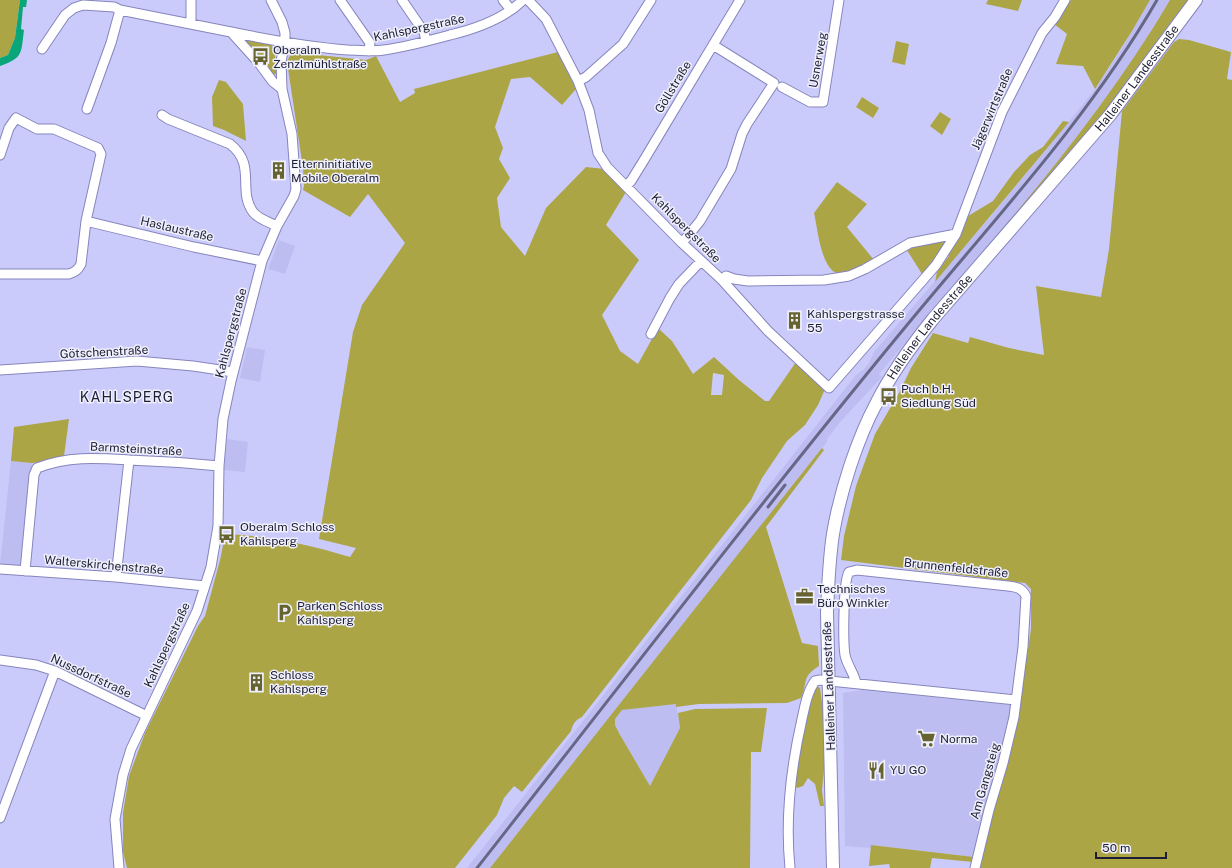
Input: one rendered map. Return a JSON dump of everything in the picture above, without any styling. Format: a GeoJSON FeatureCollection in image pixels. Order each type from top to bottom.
{"type":"FeatureCollection","features":[{"type":"Feature","properties":{"kind":"main road","name":"Halleiner Landesstraße"},"geometry":{"type":"LineString","coordinates":[[833,868],[826,613],[829,564],[838,507],[858,446],[876,402],[903,359],[922,334],[1110,115],[1196,0]]}},
{"type":"Feature","properties":{"kind":"street"},"geometry":{"type":"LineString","coordinates":[[191,0],[191,24]]}},
{"type":"Feature","properties":{"kind":"street"},"geometry":{"type":"LineString","coordinates":[[42,49],[65,15],[74,8],[83,5],[116,6],[191,24],[285,43],[285,33],[282,22],[271,0]]}},
{"type":"Feature","properties":{"kind":"street"},"geometry":{"type":"LineString","coordinates":[[340,0],[370,43],[369,51]]}},
{"type":"Feature","properties":{"kind":"street"},"geometry":{"type":"LineString","coordinates":[[402,0],[424,32],[426,41]]}},
{"type":"Feature","properties":{"kind":"street"},"geometry":{"type":"LineString","coordinates":[[503,0],[511,10]]}},
{"type":"Feature","properties":{"kind":"street","name":"Kahlspergstraße"},"geometry":{"type":"LineString","coordinates":[[119,868],[115,818],[125,768],[131,749],[197,612],[211,566],[218,526],[219,466],[223,419],[233,372],[262,261],[277,226],[294,196],[296,189],[292,134],[282,89],[281,61],[285,43],[337,49],[369,51],[384,50],[469,30],[511,10],[523,0]]}},
{"type":"Feature","properties":{"kind":"street","name":"Kahlspergstraße"},"geometry":{"type":"LineString","coordinates":[[528,0],[546,19],[578,81],[589,110],[598,153],[607,167],[682,243],[722,280],[768,331],[829,388]]}},
{"type":"Feature","properties":{"kind":"street"},"geometry":{"type":"LineString","coordinates":[[578,81],[586,77],[623,44],[651,0]]}},
{"type":"Feature","properties":{"kind":"street","name":"Göllstraße"},"geometry":{"type":"LineString","coordinates":[[626,186],[631,181],[644,160],[740,0]]}},
{"type":"Feature","properties":{"kind":"street","name":"Usnerweg"},"geometry":{"type":"LineString","coordinates":[[782,87],[810,102],[823,102],[839,0]]}},
{"type":"Feature","properties":{"kind":"street","name":"Jägerwirtstraße"},"geometry":{"type":"LineString","coordinates":[[829,388],[936,265],[956,234],[1002,112],[1042,33],[1055,17],[1065,0]]}},
{"type":"Feature","properties":{"kind":"street"},"geometry":{"type":"LineString","coordinates":[[87,109],[111,43],[116,6]]}},
{"type":"Feature","properties":{"kind":"street"},"geometry":{"type":"LineString","coordinates":[[231,32],[259,63],[273,82],[282,89]]}},
{"type":"Feature","properties":{"kind":"street"},"geometry":{"type":"LineString","coordinates":[[682,243],[700,221],[731,169],[742,134],[774,83],[713,45]]}},
{"type":"Feature","properties":{"kind":"street"},"geometry":{"type":"LineString","coordinates":[[162,115],[168,119],[230,144],[239,151],[245,164],[248,201],[253,213],[277,226]]}},
{"type":"Feature","properties":{"kind":"street"},"geometry":{"type":"LineString","coordinates":[[0,155],[9,128],[16,118],[37,129],[54,129],[98,148],[101,154],[86,221],[81,264],[74,272],[69,274],[0,274]]}},
{"type":"Feature","properties":{"kind":"street","name":"Haslaustraße"},"geometry":{"type":"LineString","coordinates":[[86,221],[194,247],[262,261]]}},
{"type":"Feature","properties":{"kind":"street"},"geometry":{"type":"LineString","coordinates":[[722,280],[726,276],[748,281],[824,280],[849,276],[865,269],[910,244],[956,234]]}},
{"type":"Feature","properties":{"kind":"street"},"geometry":{"type":"LineString","coordinates":[[650,334],[679,284],[701,261]]}},
{"type":"Feature","properties":{"kind":"street","name":"Götschenstraße"},"geometry":{"type":"LineString","coordinates":[[0,370],[133,361],[193,366],[233,372]]}},
{"type":"Feature","properties":{"kind":"street","name":"Barmsteinstraße"},"geometry":{"type":"LineString","coordinates":[[25,571],[34,475],[37,468],[48,464],[90,458],[219,466]]}},
{"type":"Feature","properties":{"kind":"street"},"geometry":{"type":"LineString","coordinates":[[116,577],[129,460]]}},
{"type":"Feature","properties":{"kind":"street","name":"Walterskirchenstraße"},"geometry":{"type":"LineString","coordinates":[[0,569],[116,577],[205,586]]}},
{"type":"Feature","properties":{"kind":"street","name":"Brunnenfeldstraße"},"geometry":{"type":"LineString","coordinates":[[856,684],[846,656],[844,630],[848,574],[857,570],[1008,586],[1021,590],[1026,596],[1023,647],[1016,700]]}},
{"type":"Feature","properties":{"kind":"street","name":"Nussdorfstraße"},"geometry":{"type":"LineString","coordinates":[[0,660],[36,665],[55,672],[147,716]]}},
{"type":"Feature","properties":{"kind":"street"},"geometry":{"type":"LineString","coordinates":[[0,818],[55,672]]}},
{"type":"Feature","properties":{"kind":"street"},"geometry":{"type":"LineString","coordinates":[[790,868],[788,835],[790,793],[794,757],[805,705],[812,684],[815,681],[1016,700]]}},
{"type":"Feature","properties":{"kind":"street","name":"Am Gangsteig"},"geometry":{"type":"LineString","coordinates":[[974,868],[1009,740],[1016,700]]}},
{"type":"Feature","properties":{"kind":"shaded area"},"geometry":{"type":"Polygon","coordinates":[[[0,0],[20,0],[15,38],[8,55],[0,58],[0,0]]]}},
{"type":"Feature","properties":{"kind":"shaded area"},"geometry":{"type":"Polygon","coordinates":[[[20,0],[27,0],[26,7],[23,7],[21,29],[24,30],[20,53],[13,60],[0,66],[0,58],[8,55],[15,38],[20,0]]]}},
{"type":"Feature","properties":{"kind":"shaded area"},"geometry":{"type":"Polygon","coordinates":[[[988,0],[1022,0],[1018,11],[986,4],[988,0]]]}},
{"type":"Feature","properties":{"kind":"shaded area"},"geometry":{"type":"Polygon","coordinates":[[[1071,0],[1150,0],[1095,89],[1083,66],[1056,64],[1067,34],[1054,24],[1071,0]]]}},
{"type":"Feature","properties":{"kind":"shaded area"},"geometry":{"type":"Polygon","coordinates":[[[1150,0],[1170,0],[1130,65],[1065,153],[1005,227],[879,374],[882,377],[841,421],[827,439],[827,442],[490,868],[467,868],[856,375],[869,363],[874,352],[992,215],[1095,89],[1118,55],[1150,0]]]}},
{"type":"Feature","properties":{"kind":"shaded area"},"geometry":{"type":"Polygon","coordinates":[[[1170,0],[1191,0],[1114,103],[935,308],[1029,197],[1089,121],[1117,82],[1170,0]]]}},
{"type":"Feature","properties":{"kind":"shaded area"},"geometry":{"type":"Polygon","coordinates":[[[244,38],[271,44],[274,51],[276,74],[273,75],[262,59],[244,38]]]}},
{"type":"Feature","properties":{"kind":"shaded area"},"geometry":{"type":"Polygon","coordinates":[[[1179,39],[1189,40],[1231,52],[1227,79],[1232,80],[1232,868],[977,868],[998,789],[1010,753],[1020,702],[1031,629],[1031,589],[1025,583],[841,560],[844,536],[856,486],[875,434],[899,393],[911,368],[933,333],[968,343],[970,337],[1009,348],[1044,355],[1036,286],[1101,297],[1109,249],[1122,111],[1174,42],[1179,39]]]}},
{"type":"Feature","properties":{"kind":"shaded area"},"geometry":{"type":"Polygon","coordinates":[[[896,41],[909,44],[905,65],[892,62],[896,41]]]}},
{"type":"Feature","properties":{"kind":"shaded area"},"geometry":{"type":"Polygon","coordinates":[[[558,52],[576,89],[562,105],[530,77],[511,79],[495,127],[503,148],[499,159],[510,178],[497,198],[501,227],[525,256],[546,208],[586,167],[605,169],[626,192],[606,225],[639,260],[602,315],[620,351],[638,364],[658,328],[672,341],[693,374],[714,357],[765,401],[769,401],[796,362],[825,389],[818,405],[805,425],[787,441],[762,478],[751,500],[582,717],[575,722],[571,731],[522,792],[514,786],[504,798],[497,815],[455,868],[127,868],[123,852],[123,813],[129,776],[145,733],[198,626],[205,616],[225,536],[228,534],[274,539],[305,545],[350,557],[356,548],[319,539],[353,332],[362,305],[405,243],[368,194],[350,217],[303,190],[303,168],[287,62],[292,54],[299,53],[366,60],[376,56],[400,102],[415,93],[414,89],[558,52]],[[713,373],[711,395],[722,395],[724,375],[713,373]]]}},
{"type":"Feature","properties":{"kind":"shaded area"},"geometry":{"type":"Polygon","coordinates":[[[219,80],[226,82],[243,104],[246,141],[213,126],[212,97],[219,80]]]}},
{"type":"Feature","properties":{"kind":"shaded area"},"geometry":{"type":"Polygon","coordinates":[[[862,97],[879,108],[873,118],[856,107],[862,97]]]}},
{"type":"Feature","properties":{"kind":"shaded area"},"geometry":{"type":"Polygon","coordinates":[[[940,112],[951,119],[942,135],[930,126],[940,112]]]}},
{"type":"Feature","properties":{"kind":"shaded area"},"geometry":{"type":"Polygon","coordinates":[[[1063,121],[1069,122],[935,282],[937,272],[949,256],[943,250],[930,268],[922,274],[905,247],[953,231],[961,235],[968,216],[993,201],[1014,172],[1030,155],[1043,147],[1063,121]]]}},
{"type":"Feature","properties":{"kind":"shaded area"},"geometry":{"type":"Polygon","coordinates":[[[837,182],[867,204],[847,227],[874,260],[842,274],[835,272],[829,267],[825,259],[819,240],[814,213],[837,182]]]}},
{"type":"Feature","properties":{"kind":"shaded area"},"geometry":{"type":"Polygon","coordinates":[[[279,240],[295,246],[285,274],[268,269],[279,240]]]}},
{"type":"Feature","properties":{"kind":"shaded area"},"geometry":{"type":"Polygon","coordinates":[[[247,347],[265,350],[260,382],[240,378],[247,347]]]}},
{"type":"Feature","properties":{"kind":"shaded area"},"geometry":{"type":"Polygon","coordinates":[[[69,419],[64,456],[32,463],[11,461],[14,427],[69,419]]]}},
{"type":"Feature","properties":{"kind":"shaded area"},"geometry":{"type":"Polygon","coordinates":[[[227,439],[248,442],[245,472],[224,470],[227,439]]]}},
{"type":"Feature","properties":{"kind":"shaded area"},"geometry":{"type":"Polygon","coordinates":[[[822,448],[824,450],[766,527],[802,643],[818,646],[819,666],[807,677],[801,698],[787,703],[699,704],[676,707],[676,704],[622,710],[615,719],[615,725],[619,733],[650,786],[680,728],[678,713],[695,709],[767,708],[761,752],[751,752],[750,868],[490,868],[822,448]]]}},
{"type":"Feature","properties":{"kind":"shaded area"},"geometry":{"type":"Polygon","coordinates":[[[11,461],[32,463],[22,563],[19,566],[0,565],[11,461]]]}},
{"type":"Feature","properties":{"kind":"shaded area"},"geometry":{"type":"Polygon","coordinates":[[[817,686],[820,688],[825,724],[822,790],[824,806],[820,806],[815,784],[808,778],[803,786],[797,788],[795,786],[805,724],[811,700],[817,686]]]}},
{"type":"Feature","properties":{"kind":"shaded area"},"geometry":{"type":"Polygon","coordinates":[[[862,690],[1010,705],[1013,707],[974,857],[872,845],[871,848],[845,846],[843,693],[862,690]]]}},
{"type":"Feature","properties":{"kind":"shaded area"},"geometry":{"type":"Polygon","coordinates":[[[676,704],[680,728],[650,786],[619,733],[615,725],[615,719],[622,710],[676,704]]]}},
{"type":"Feature","properties":{"kind":"shaded area"},"geometry":{"type":"Polygon","coordinates":[[[871,845],[974,857],[973,862],[932,858],[930,868],[890,868],[889,864],[869,866],[871,845]]]}},
{"type":"Feature","properties":{"kind":"railway"},"geometry":{"type":"LineString","coordinates":[[477,868],[788,472],[893,342],[998,218],[1066,134],[1129,46],[1157,0]]}},
{"type":"Feature","properties":{"kind":"railway"},"geometry":{"type":"LineString","coordinates":[[768,507],[785,485]]}},
{"type":"Feature","properties":{"kind":"place","name":"Oberalm Zenzlmühlstraße"},"geometry":{"type":"Point","coordinates":[260,57]}},
{"type":"Feature","properties":{"kind":"place","name":"Elterninitiative Mobile Oberalm"},"geometry":{"type":"Point","coordinates":[278,171]}},
{"type":"Feature","properties":{"kind":"place","name":"Kahlspergstrasse 55"},"geometry":{"type":"Point","coordinates":[794,321]}},
{"type":"Feature","properties":{"kind":"place","name":"Puch b.H. Siedlung Süd"},"geometry":{"type":"Point","coordinates":[888,396]}},
{"type":"Feature","properties":{"kind":"place","name":"Oberalm Schloss Kahlsperg"},"geometry":{"type":"Point","coordinates":[227,534]}},
{"type":"Feature","properties":{"kind":"place","name":"Technisches Büro Winkler"},"geometry":{"type":"Point","coordinates":[804,596]}},
{"type":"Feature","properties":{"kind":"place","name":"Parken Schloss Kahlsperg"},"geometry":{"type":"Point","coordinates":[284,613]}},
{"type":"Feature","properties":{"kind":"place","name":"Schloss Kahlsperg"},"geometry":{"type":"Point","coordinates":[257,682]}},
{"type":"Feature","properties":{"kind":"place","name":"Norma"},"geometry":{"type":"Point","coordinates":[927,739]}},
{"type":"Feature","properties":{"kind":"place","name":"YU GO"},"geometry":{"type":"Point","coordinates":[877,770]}},
{"type":"Feature","properties":{"kind":"district","name":"KAHLSPERG"},"geometry":{"type":"Point","coordinates":[127,397]}}]}
